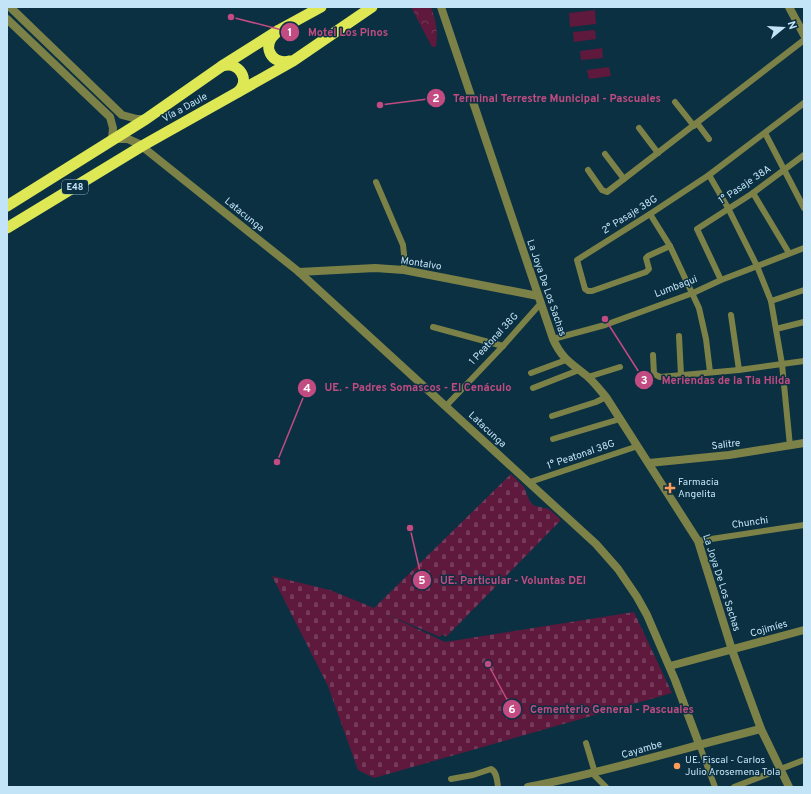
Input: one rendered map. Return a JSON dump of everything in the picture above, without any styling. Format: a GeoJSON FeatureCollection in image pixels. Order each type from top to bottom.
{"type":"FeatureCollection","features":[{"type":"Feature","properties":{"kind":"highway","name":"Vía a Daule"},"geometry":{"type":"LineString","coordinates":[[7,206],[146,119],[222,66],[279,30],[321,7]]}},
{"type":"Feature","properties":{"kind":"highway","name":"Vía a Daule"},"geometry":{"type":"LineString","coordinates":[[7,228],[142,146],[293,61],[372,7]]}},
{"type":"Feature","properties":{"kind":"highway"},"geometry":{"type":"LineString","coordinates":[[279,30],[269,41],[268,48],[270,55],[275,60],[282,62],[293,61]]}},
{"type":"Feature","properties":{"kind":"highway"},"geometry":{"type":"LineString","coordinates":[[222,66],[231,65],[242,72],[244,81],[241,90],[238,93]]}},
{"type":"Feature","properties":{"kind":"street"},"geometry":{"type":"LineString","coordinates":[[10,7],[122,114],[137,119],[146,119]]}},
{"type":"Feature","properties":{"kind":"street","name":"La Joya De Los Sachas"},"geometry":{"type":"LineString","coordinates":[[441,7],[558,351],[566,360],[588,377],[606,397],[698,541],[732,650],[761,729],[788,787]]}},
{"type":"Feature","properties":{"kind":"street"},"geometry":{"type":"LineString","coordinates":[[789,7],[804,35]]}},
{"type":"Feature","properties":{"kind":"street"},"geometry":{"type":"LineString","coordinates":[[7,19],[110,117],[113,128],[112,139]]}},
{"type":"Feature","properties":{"kind":"street"},"geometry":{"type":"LineString","coordinates":[[588,170],[605,192],[696,125],[804,40]]}},
{"type":"Feature","properties":{"kind":"street"},"geometry":{"type":"LineString","coordinates":[[675,102],[709,139]]}},
{"type":"Feature","properties":{"kind":"street","name":"2° Pasaje 38G"},"geometry":{"type":"LineString","coordinates":[[670,246],[646,258],[649,269],[646,272],[592,291],[585,289],[577,260],[709,175],[804,104]]}},
{"type":"Feature","properties":{"kind":"street"},"geometry":{"type":"LineString","coordinates":[[639,128],[658,152]]}},
{"type":"Feature","properties":{"kind":"street"},"geometry":{"type":"LineString","coordinates":[[765,133],[804,208]]}},
{"type":"Feature","properties":{"kind":"street","name":"Latacunga"},"geometry":{"type":"LineString","coordinates":[[112,139],[128,139],[142,146],[299,272],[596,544],[618,569],[647,615],[670,666],[715,787]]}},
{"type":"Feature","properties":{"kind":"street"},"geometry":{"type":"LineString","coordinates":[[605,154],[624,179]]}},
{"type":"Feature","properties":{"kind":"street","name":"1° Pasaje 38A"},"geometry":{"type":"LineString","coordinates":[[721,280],[697,229],[753,193],[804,155]]}},
{"type":"Feature","properties":{"kind":"street"},"geometry":{"type":"LineString","coordinates":[[709,175],[728,208],[757,266],[771,301],[782,364],[790,446]]}},
{"type":"Feature","properties":{"kind":"street"},"geometry":{"type":"LineString","coordinates":[[376,182],[403,245],[404,270]]}},
{"type":"Feature","properties":{"kind":"street"},"geometry":{"type":"LineString","coordinates":[[753,193],[790,253]]}},
{"type":"Feature","properties":{"kind":"street"},"geometry":{"type":"LineString","coordinates":[[650,214],[670,246],[700,308],[710,372]]}},
{"type":"Feature","properties":{"kind":"street","name":"Lumbaqui"},"geometry":{"type":"LineString","coordinates":[[553,339],[605,325],[692,293],[721,280],[804,248]]}},
{"type":"Feature","properties":{"kind":"street","name":"Montalvo"},"geometry":{"type":"LineString","coordinates":[[299,272],[376,268],[404,270],[540,300]]}},
{"type":"Feature","properties":{"kind":"street"},"geometry":{"type":"LineString","coordinates":[[771,301],[804,290]]}},
{"type":"Feature","properties":{"kind":"street","name":"1 Peatonal 38G"},"geometry":{"type":"LineString","coordinates":[[446,406],[503,346],[540,300]]}},
{"type":"Feature","properties":{"kind":"street"},"geometry":{"type":"LineString","coordinates":[[731,315],[739,370]]}},
{"type":"Feature","properties":{"kind":"street"},"geometry":{"type":"LineString","coordinates":[[776,329],[804,322]]}},
{"type":"Feature","properties":{"kind":"street"},"geometry":{"type":"LineString","coordinates":[[433,327],[503,346]]}},
{"type":"Feature","properties":{"kind":"street"},"geometry":{"type":"LineString","coordinates":[[679,336],[681,375]]}},
{"type":"Feature","properties":{"kind":"street"},"geometry":{"type":"LineString","coordinates":[[653,355],[653,370],[654,374],[657,376],[739,370],[804,361]]}},
{"type":"Feature","properties":{"kind":"street"},"geometry":{"type":"LineString","coordinates":[[531,373],[566,360]]}},
{"type":"Feature","properties":{"kind":"street"},"geometry":{"type":"LineString","coordinates":[[588,377],[620,367]]}},
{"type":"Feature","properties":{"kind":"street"},"geometry":{"type":"LineString","coordinates":[[533,388],[579,370]]}},
{"type":"Feature","properties":{"kind":"street"},"geometry":{"type":"LineString","coordinates":[[552,416],[596,402],[606,397]]}},
{"type":"Feature","properties":{"kind":"street"},"geometry":{"type":"LineString","coordinates":[[553,439],[620,419]]}},
{"type":"Feature","properties":{"kind":"street","name":"Salitre"},"geometry":{"type":"LineString","coordinates":[[649,463],[729,455],[804,443]]}},
{"type":"Feature","properties":{"kind":"street","name":"1° Peatonal 38G"},"geometry":{"type":"LineString","coordinates":[[530,482],[638,446]]}},
{"type":"Feature","properties":{"kind":"street","name":"Chunchi"},"geometry":{"type":"LineString","coordinates":[[698,541],[804,525]]}},
{"type":"Feature","properties":{"kind":"street","name":"Cojimíes"},"geometry":{"type":"LineString","coordinates":[[670,666],[804,630]]}},
{"type":"Feature","properties":{"kind":"street","name":"Cayambe"},"geometry":{"type":"LineString","coordinates":[[528,787],[594,773],[699,744],[761,729]]}},
{"type":"Feature","properties":{"kind":"street"},"geometry":{"type":"LineString","coordinates":[[586,744],[594,773],[603,786]]}},
{"type":"Feature","properties":{"kind":"street"},"geometry":{"type":"LineString","coordinates":[[734,787],[804,760]]}},
{"type":"Feature","properties":{"kind":"street"},"geometry":{"type":"LineString","coordinates":[[451,779],[474,775],[491,769],[496,774],[498,787]]}},
{"type":"Feature","properties":{"kind":"green space"},"geometry":{"type":"Polygon","coordinates":[[[411,7],[431,7],[436,26],[436,46],[432,47],[411,7]]]}},
{"type":"Feature","properties":{"kind":"green space"},"geometry":{"type":"Polygon","coordinates":[[[595,10],[596,24],[570,27],[569,13],[595,10]]]}},
{"type":"Feature","properties":{"kind":"green space"},"geometry":{"type":"Polygon","coordinates":[[[595,30],[596,39],[574,42],[573,32],[595,30]]]}},
{"type":"Feature","properties":{"kind":"green space"},"geometry":{"type":"Polygon","coordinates":[[[602,48],[603,58],[581,60],[580,51],[602,48]]]}},
{"type":"Feature","properties":{"kind":"green space"},"geometry":{"type":"Polygon","coordinates":[[[609,67],[611,76],[589,79],[587,70],[609,67]]]}},
{"type":"Feature","properties":{"kind":"green space"},"geometry":{"type":"Polygon","coordinates":[[[511,474],[524,487],[530,502],[535,506],[549,509],[561,520],[446,637],[443,634],[440,637],[386,614],[445,642],[634,612],[672,693],[374,778],[358,770],[328,686],[272,576],[330,590],[374,608],[511,474]]]}},
{"type":"Feature","properties":{"kind":"place","name":"Motel Los Pinos"},"geometry":{"type":"Point","coordinates":[231,17]}},
{"type":"Feature","properties":{"kind":"place","name":"Terminal Terrestre Municipal - Pascuales"},"geometry":{"type":"Point","coordinates":[380,105]}},
{"type":"Feature","properties":{"kind":"place","name":"Meriendas de la Tia Hilda"},"geometry":{"type":"Point","coordinates":[605,319]}},
{"type":"Feature","properties":{"kind":"place","name":"UE. - Padres Somascos - El Cenáculo"},"geometry":{"type":"Point","coordinates":[277,462]}},
{"type":"Feature","properties":{"kind":"place","name":"Farmacia Angelita"},"geometry":{"type":"Point","coordinates":[670,488]}},
{"type":"Feature","properties":{"kind":"place","name":"UE. Particular - Voluntas DEI"},"geometry":{"type":"Point","coordinates":[410,528]}},
{"type":"Feature","properties":{"kind":"place","name":"Cementerio General - Pascuales"},"geometry":{"type":"Point","coordinates":[488,664]}},
{"type":"Feature","properties":{"kind":"place","name":"UE. Fiscal - Carlos Julio Arosemena Tola"},"geometry":{"type":"Point","coordinates":[677,766]}}]}
